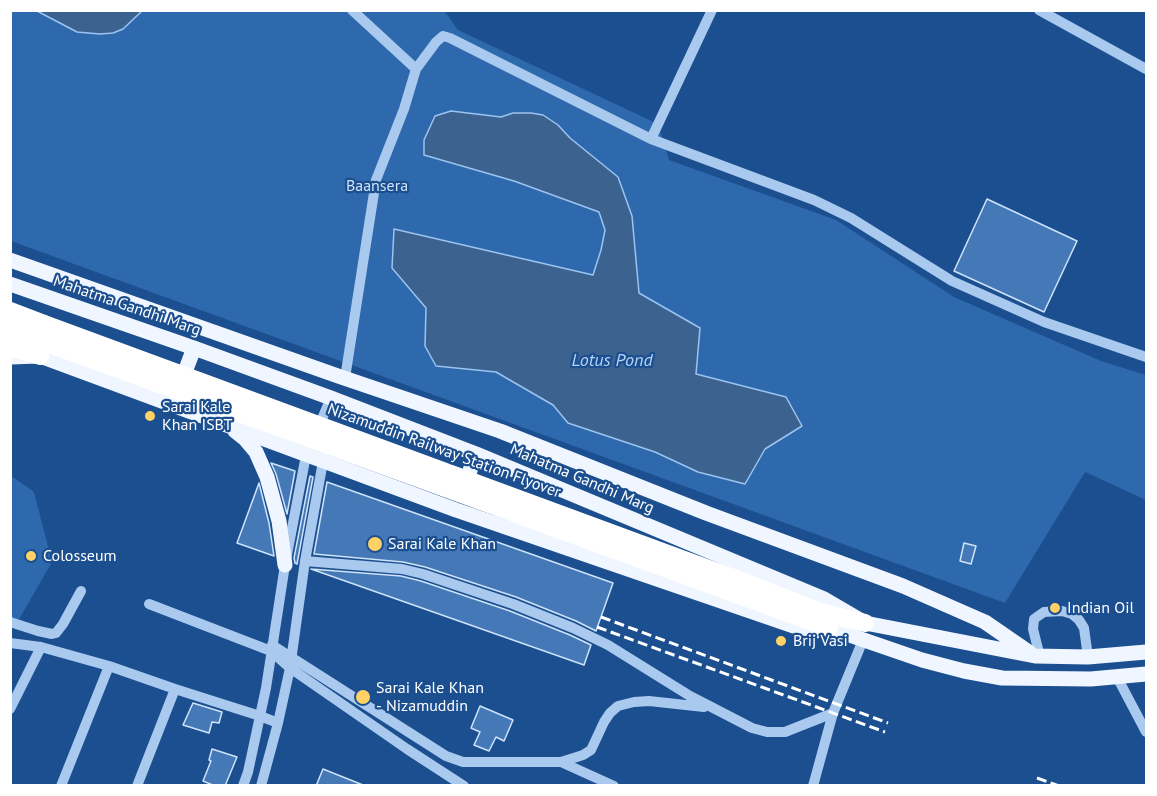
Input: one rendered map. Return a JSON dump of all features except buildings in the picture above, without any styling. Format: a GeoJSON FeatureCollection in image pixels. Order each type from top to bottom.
{"type":"FeatureCollection","features":[{"type":"Feature","properties":{"kind":"highway","name":"Nizamuddin Railway Station Flyover"},"geometry":{"type":"LineString","coordinates":[[10,311],[730,585],[829,628]]}},
{"type":"Feature","properties":{"kind":"highway","name":"Nizamuddin Railway Station Flyover"},"geometry":{"type":"LineString","coordinates":[[10,330],[730,585],[820,612],[864,632]]}},
{"type":"Feature","properties":{"kind":"highway"},"geometry":{"type":"LineString","coordinates":[[10,347],[40,356]]}},
{"type":"Feature","properties":{"kind":"main road"},"geometry":{"type":"LineString","coordinates":[[10,260],[500,431],[706,513],[903,586],[985,622],[1037,656]]}},
{"type":"Feature","properties":{"kind":"main road","name":"Mahatma Gandhi Marg"},"geometry":{"type":"LineString","coordinates":[[10,284],[194,348],[476,454],[824,599],[864,632],[922,660],[1002,678],[1091,679],[1146,674]]}},
{"type":"Feature","properties":{"kind":"main road"},"geometry":{"type":"LineString","coordinates":[[173,405],[194,348]]}},
{"type":"Feature","properties":{"kind":"main road","name":"Mahatma Gandhi Marg"},"geometry":{"type":"LineString","coordinates":[[10,357],[40,356],[456,510],[791,626],[811,631],[829,628],[864,632],[1037,656],[1088,657],[1146,652]]}},
{"type":"Feature","properties":{"kind":"main road"},"geometry":{"type":"LineString","coordinates":[[226,425],[245,439],[256,452],[267,477],[279,521],[285,565]]}},
{"type":"Feature","properties":{"kind":"main road"},"geometry":{"type":"LineString","coordinates":[[456,510],[476,454]]}},
{"type":"Feature","properties":{"kind":"street"},"geometry":{"type":"LineString","coordinates":[[352,10],[416,69]]}},
{"type":"Feature","properties":{"kind":"street"},"geometry":{"type":"LineString","coordinates":[[651,139],[712,10]]}},
{"type":"Feature","properties":{"kind":"street"},"geometry":{"type":"LineString","coordinates":[[1039,10],[1146,69]]}},
{"type":"Feature","properties":{"kind":"street"},"geometry":{"type":"LineString","coordinates":[[345,378],[376,180],[404,109],[416,69],[442,36],[651,139],[814,200],[851,218],[952,281],[1044,322],[1146,357]]}},
{"type":"Feature","properties":{"kind":"street"},"geometry":{"type":"LineString","coordinates":[[243,786],[266,688],[285,565],[306,454],[331,398]]}},
{"type":"Feature","properties":{"kind":"street"},"geometry":{"type":"LineString","coordinates":[[261,786],[291,663],[305,561],[324,461],[331,398]]}},
{"type":"Feature","properties":{"kind":"street"},"geometry":{"type":"LineString","coordinates":[[305,561],[402,569],[513,604],[608,645],[690,696],[752,728],[767,732],[785,732],[833,713]]}},
{"type":"Feature","properties":{"kind":"street"},"geometry":{"type":"LineString","coordinates":[[10,622],[38,631],[56,633],[81,591]]}},
{"type":"Feature","properties":{"kind":"street"},"geometry":{"type":"LineString","coordinates":[[149,604],[272,648],[407,749],[464,786]]}},
{"type":"Feature","properties":{"kind":"street"},"geometry":{"type":"LineString","coordinates":[[1037,656],[1033,629],[1034,619],[1044,612],[1062,611],[1072,614],[1084,628],[1088,657]]}},
{"type":"Feature","properties":{"kind":"street"},"geometry":{"type":"LineString","coordinates":[[813,786],[833,713],[864,632]]}},
{"type":"Feature","properties":{"kind":"street"},"geometry":{"type":"LineString","coordinates":[[10,643],[41,647],[109,666],[278,723]]}},
{"type":"Feature","properties":{"kind":"street"},"geometry":{"type":"LineString","coordinates":[[10,709],[41,647]]}},
{"type":"Feature","properties":{"kind":"street"},"geometry":{"type":"LineString","coordinates":[[291,663],[456,760],[561,762],[591,750],[610,712],[618,706],[650,700],[713,708]]}},
{"type":"Feature","properties":{"kind":"street"},"geometry":{"type":"LineString","coordinates":[[61,786],[109,666]]}},
{"type":"Feature","properties":{"kind":"street"},"geometry":{"type":"LineString","coordinates":[[1117,676],[1146,732]]}},
{"type":"Feature","properties":{"kind":"street"},"geometry":{"type":"LineString","coordinates":[[137,786],[175,689]]}},
{"type":"Feature","properties":{"kind":"street"},"geometry":{"type":"LineString","coordinates":[[561,762],[614,786]]}},
{"type":"Feature","properties":{"kind":"green space","name":"Baansera"},"geometry":{"type":"Polygon","coordinates":[[[10,11],[442,11],[458,30],[658,124],[669,160],[836,220],[954,297],[1101,361],[1146,375],[1146,500],[1085,472],[1005,603],[11,241],[10,11]]]}},
{"type":"Feature","properties":{"kind":"green space"},"geometry":{"type":"Polygon","coordinates":[[[10,475],[34,492],[52,562],[18,621],[11,618],[10,475]]]}},
{"type":"Feature","properties":{"kind":"water"},"geometry":{"type":"Polygon","coordinates":[[[142,10],[123,29],[100,34],[77,32],[37,11],[142,10]]]}},
{"type":"Feature","properties":{"kind":"water","name":"Lotus Pond"},"geometry":{"type":"Polygon","coordinates":[[[451,111],[501,117],[513,113],[543,115],[558,125],[570,138],[618,177],[632,216],[639,293],[700,328],[696,374],[786,397],[802,426],[765,449],[745,484],[698,472],[655,452],[568,423],[553,405],[496,372],[436,366],[425,346],[426,308],[392,268],[394,229],[593,275],[605,230],[599,212],[514,181],[424,155],[424,140],[435,116],[451,111]]]}},
{"type":"Feature","properties":{"kind":"railway"},"geometry":{"type":"LineString","coordinates":[[601,617],[888,723]]}},
{"type":"Feature","properties":{"kind":"railway"},"geometry":{"type":"LineString","coordinates":[[597,627],[885,732]]}},
{"type":"Feature","properties":{"kind":"railway"},"geometry":{"type":"LineString","coordinates":[[1037,778],[1059,786]]}},
{"type":"Feature","properties":{"kind":"place","name":"Sarai Kale Khan ISBT"},"geometry":{"type":"Point","coordinates":[150,416]}},
{"type":"Feature","properties":{"kind":"place","name":"Sarai Kale Khan"},"geometry":{"type":"Point","coordinates":[375,544]}},
{"type":"Feature","properties":{"kind":"place","name":"Colosseum"},"geometry":{"type":"Point","coordinates":[31,556]}},
{"type":"Feature","properties":{"kind":"place","name":"Indian Oil"},"geometry":{"type":"Point","coordinates":[1055,608]}},
{"type":"Feature","properties":{"kind":"place","name":"Brij Vasi"},"geometry":{"type":"Point","coordinates":[781,641]}},
{"type":"Feature","properties":{"kind":"place","name":"Sarai Kale Khan - Nizamuddin"},"geometry":{"type":"Point","coordinates":[363,697]}}]}
